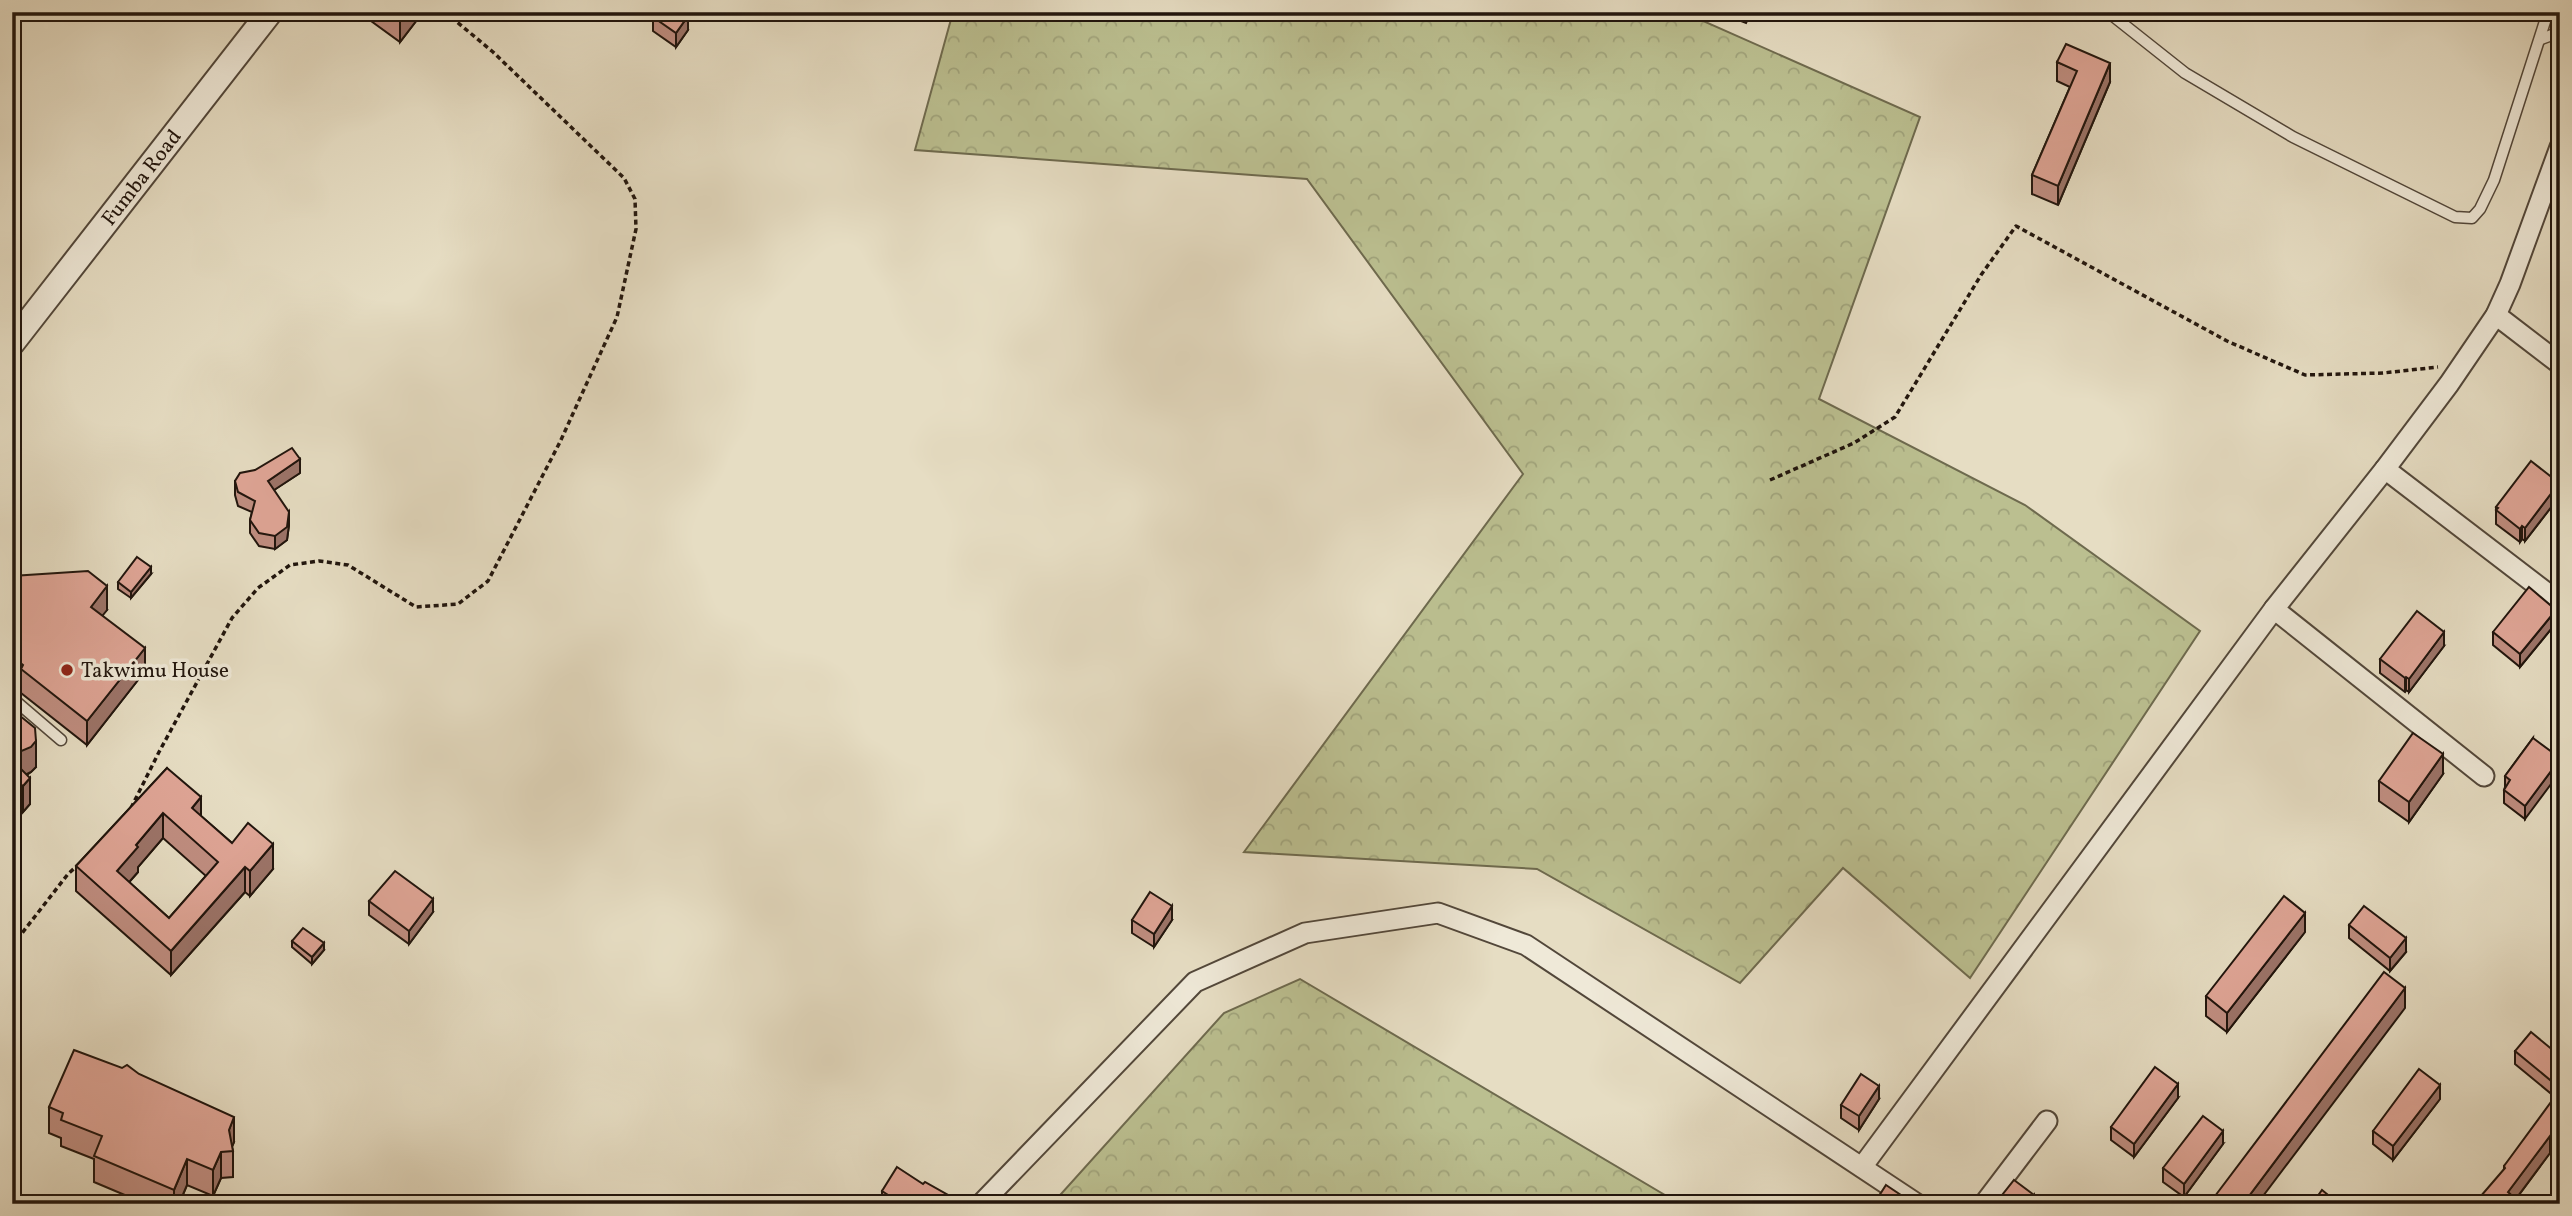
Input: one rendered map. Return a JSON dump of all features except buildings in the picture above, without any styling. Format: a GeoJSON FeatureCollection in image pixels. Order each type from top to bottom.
{"type":"FeatureCollection","features":[{"type":"Feature","properties":{"kind":"street","name":"Fumba Road"},"geometry":{"type":"LineString","coordinates":[[12,342],[270,12]]}},
{"type":"Feature","properties":{"kind":"street"},"geometry":{"type":"LineString","coordinates":[[1862,1167],[2274,609],[2385,470],[2496,314],[2510,284],[2560,147]]}},
{"type":"Feature","properties":{"kind":"street"},"geometry":{"type":"LineString","coordinates":[[2496,314],[2560,364]]}},
{"type":"Feature","properties":{"kind":"street"},"geometry":{"type":"LineString","coordinates":[[2385,470],[2560,603]]}},
{"type":"Feature","properties":{"kind":"street"},"geometry":{"type":"LineString","coordinates":[[2274,609],[2484,776]]}},
{"type":"Feature","properties":{"kind":"street"},"geometry":{"type":"LineString","coordinates":[[981,1204],[1195,982],[1305,933],[1438,914],[1526,946],[1917,1204]]}},
{"type":"Feature","properties":{"kind":"street"},"geometry":{"type":"LineString","coordinates":[[1984,1204],[2047,1121]]}},
{"type":"Feature","properties":{"kind":"lane"},"geometry":{"type":"LineString","coordinates":[[2108,12],[2185,73],[2293,137],[2464,219],[2472,218],[2480,209],[2494,180],[2548,12]]}},
{"type":"Feature","properties":{"kind":"lane"},"geometry":{"type":"LineString","coordinates":[[2541,39],[2560,32]]}},
{"type":"Feature","properties":{"kind":"lane"},"geometry":{"type":"LineString","coordinates":[[12,698],[61,740]]}},
{"type":"Feature","properties":{"kind":"path"},"geometry":{"type":"LineString","coordinates":[[130,811],[232,618],[258,588],[290,565],[319,561],[348,565],[416,607],[458,604],[488,582],[560,442],[617,317],[636,229],[635,199],[624,178],[493,52],[451,17]]}},
{"type":"Feature","properties":{"kind":"path"},"geometry":{"type":"LineString","coordinates":[[1770,480],[1854,443],[1895,417],[1981,275],[2016,226],[2227,341],[2305,375],[2383,373],[2461,364]]}},
{"type":"Feature","properties":{"kind":"path"},"geometry":{"type":"LineString","coordinates":[[12,946],[68,874],[86,857]]}},
{"type":"Feature","properties":{"kind":"green space"},"geometry":{"type":"Polygon","coordinates":[[[953,12],[1683,12],[1920,117],[1819,399],[2025,505],[2200,631],[1970,978],[1843,868],[1740,983],[1537,869],[1244,852],[1523,474],[1307,179],[915,150],[953,12]]]}},
{"type":"Feature","properties":{"kind":"green space"},"geometry":{"type":"Polygon","coordinates":[[[1300,979],[1680,1204],[1052,1204],[1224,1013],[1300,979]]]}},
{"type":"Feature","properties":{"kind":"place","name":"Takwimu House"},"geometry":{"type":"Point","coordinates":[67,670]}}]}
